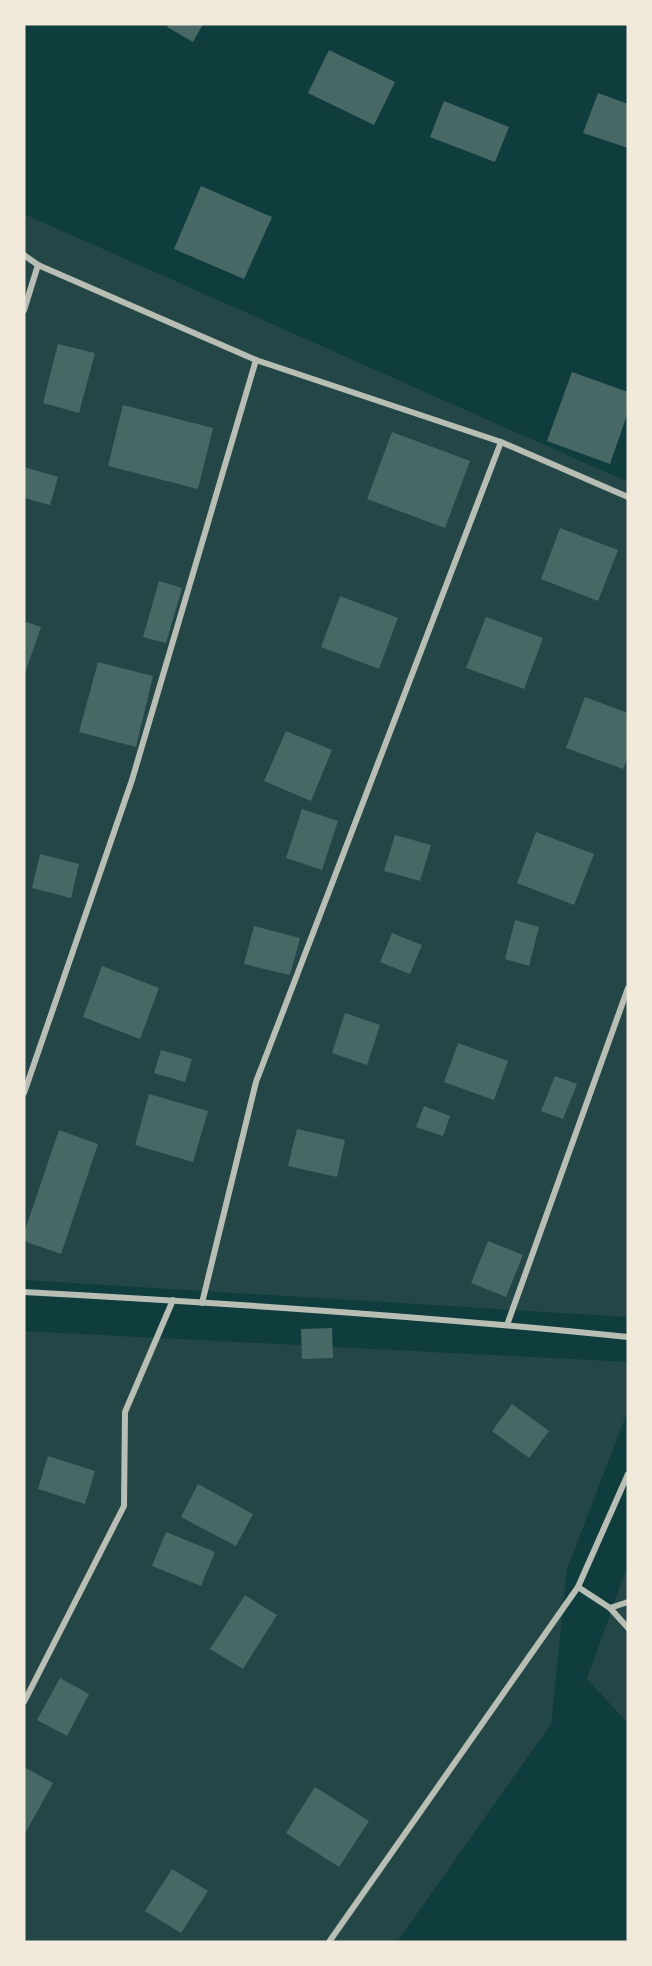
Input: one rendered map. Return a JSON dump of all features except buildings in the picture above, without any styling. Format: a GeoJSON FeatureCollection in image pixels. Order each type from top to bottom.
{"type":"FeatureCollection","features":[{"type":"Feature","properties":{"kind":"street"},"geometry":{"type":"LineString","coordinates":[[24,255],[38,265],[256,360],[501,442],[628,497]]}},
{"type":"Feature","properties":{"kind":"street"},"geometry":{"type":"LineString","coordinates":[[24,310],[38,265]]}},
{"type":"Feature","properties":{"kind":"street"},"geometry":{"type":"LineString","coordinates":[[24,1093],[132,780],[256,360]]}},
{"type":"Feature","properties":{"kind":"street"},"geometry":{"type":"LineString","coordinates":[[202,1303],[256,1082],[501,442]]}},
{"type":"Feature","properties":{"kind":"street"},"geometry":{"type":"LineString","coordinates":[[507,1325],[628,988]]}},
{"type":"Feature","properties":{"kind":"street"},"geometry":{"type":"LineString","coordinates":[[24,1292],[173,1300],[507,1325],[628,1337]]}},
{"type":"Feature","properties":{"kind":"street"},"geometry":{"type":"LineString","coordinates":[[24,1702],[124,1506],[124,1412],[173,1300]]}},
{"type":"Feature","properties":{"kind":"street"},"geometry":{"type":"LineString","coordinates":[[329,1942],[578,1587],[628,1474]]}},
{"type":"Feature","properties":{"kind":"street"},"geometry":{"type":"LineString","coordinates":[[578,1587],[610,1608],[628,1628]]}},
{"type":"Feature","properties":{"kind":"street"},"geometry":{"type":"LineString","coordinates":[[610,1608],[628,1602]]}},
{"type":"Feature","properties":{"kind":"shaded area"},"geometry":{"type":"Polygon","coordinates":[[[24,214],[628,482],[628,1317],[24,1280],[24,214]]]}},
{"type":"Feature","properties":{"kind":"shaded area"},"geometry":{"type":"Polygon","coordinates":[[[24,1331],[628,1362],[628,1410],[567,1569],[551,1724],[397,1942],[24,1942],[24,1331]]]}},
{"type":"Feature","properties":{"kind":"shaded area"},"geometry":{"type":"Polygon","coordinates":[[[628,1564],[628,1723],[587,1679],[628,1564]]]}}]}
